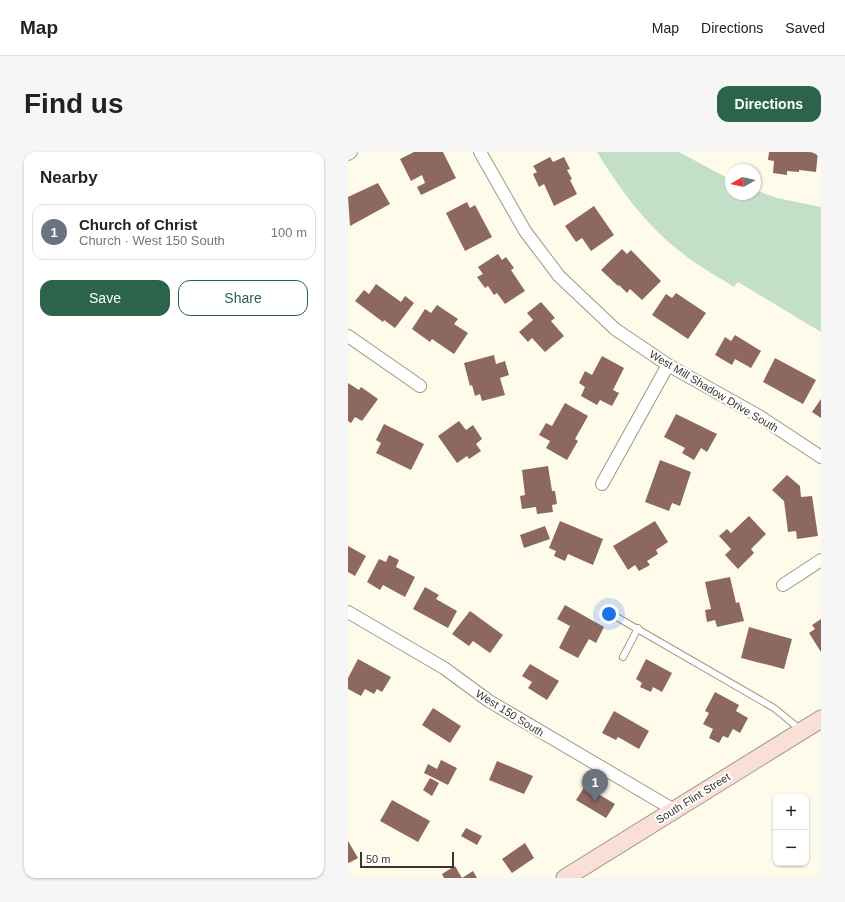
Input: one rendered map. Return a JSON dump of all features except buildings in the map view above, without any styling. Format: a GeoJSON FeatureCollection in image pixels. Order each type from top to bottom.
{"type":"FeatureCollection","features":[{"type":"Feature","properties":{"kind":"main road","name":"South Flint Street"},"geometry":{"type":"LineString","coordinates":[[565,878],[821,719]]}},
{"type":"Feature","properties":{"kind":"street","name":"West Mill Shadow Drive South"},"geometry":{"type":"LineString","coordinates":[[480,152],[525,231],[559,276],[615,329],[668,365],[760,416],[821,457]]}},
{"type":"Feature","properties":{"kind":"street"},"geometry":{"type":"LineString","coordinates":[[348,336],[420,386]]}},
{"type":"Feature","properties":{"kind":"street"},"geometry":{"type":"LineString","coordinates":[[602,484],[668,365]]}},
{"type":"Feature","properties":{"kind":"street"},"geometry":{"type":"LineString","coordinates":[[783,585],[821,560]]}},
{"type":"Feature","properties":{"kind":"street","name":"West 150 South"},"geometry":{"type":"LineString","coordinates":[[348,612],[444,668],[489,702],[674,810]]}},
{"type":"Feature","properties":{"kind":"lane"},"geometry":{"type":"LineString","coordinates":[[608,612],[774,708],[802,730]]}},
{"type":"Feature","properties":{"kind":"lane"},"geometry":{"type":"LineString","coordinates":[[623,657],[638,628]]}},
{"type":"Feature","properties":{"kind":"green space"},"geometry":{"type":"Polygon","coordinates":[[[597,152],[679,152],[725,177],[725,200],[761,200],[761,192],[777,198],[821,207],[821,332],[738,282],[734,287],[701,267],[682,253],[657,231],[635,207],[597,152]]]}},
{"type":"Feature","properties":{"kind":"place","name":"Church of Christ"},"geometry":{"type":"Point","coordinates":[595,802]}}]}
